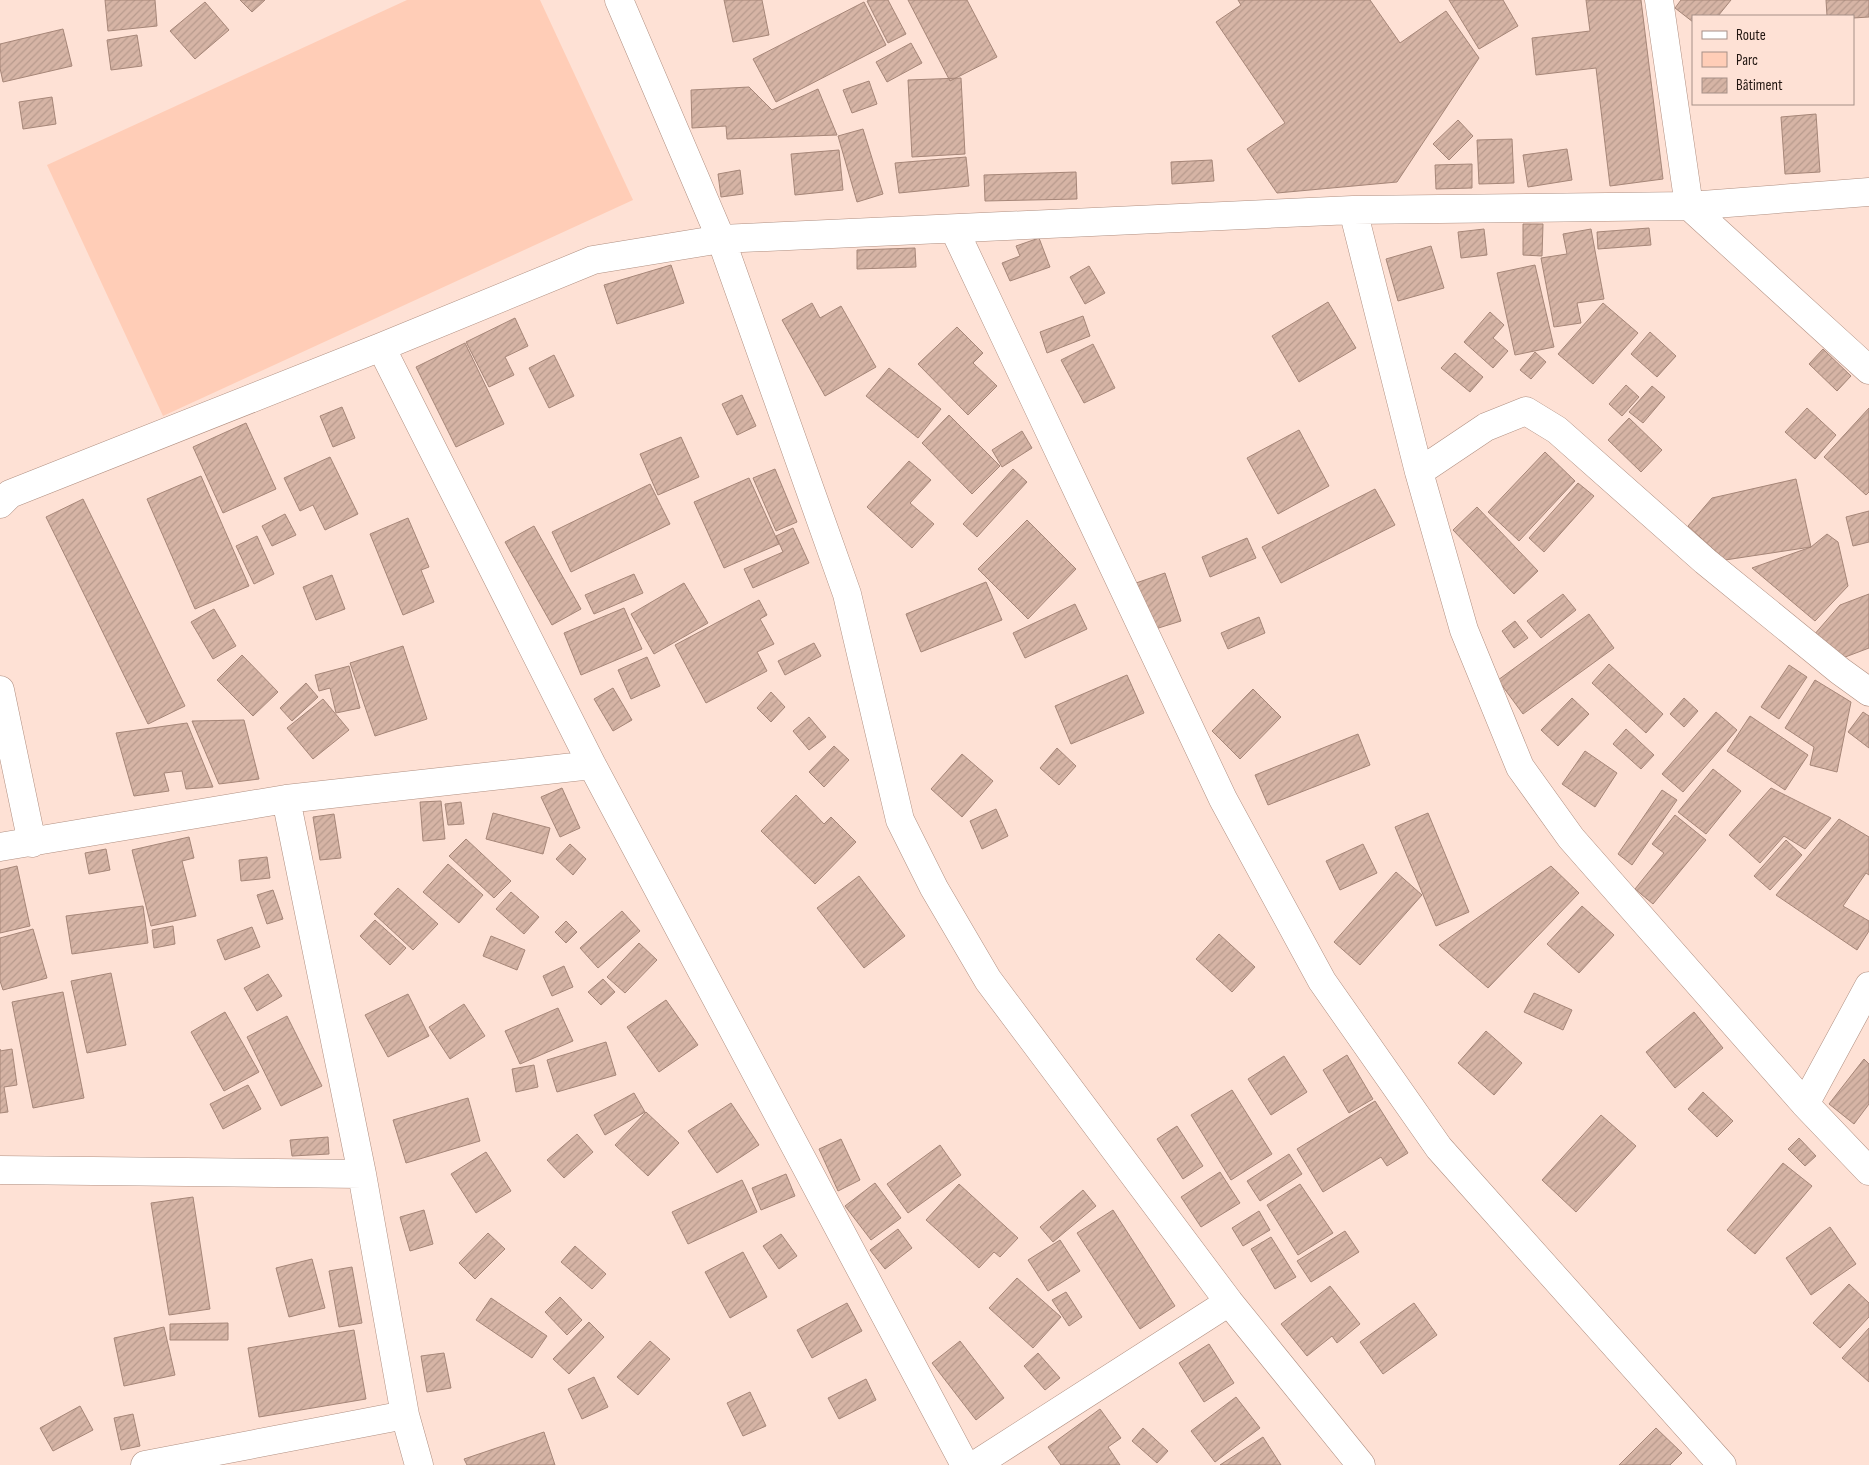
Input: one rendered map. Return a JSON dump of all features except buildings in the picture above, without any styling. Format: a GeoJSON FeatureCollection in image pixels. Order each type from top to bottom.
{"type":"FeatureCollection","features":[{"type":"Feature","properties":{"kind":"street"},"geometry":{"type":"LineString","coordinates":[[619,0],[720,239],[847,594],[900,820],[934,888],[988,980],[1229,1302],[1361,1465]]}},
{"type":"Feature","properties":{"kind":"street"},"geometry":{"type":"LineString","coordinates":[[1659,0],[1689,206],[1869,370]]}},
{"type":"Feature","properties":{"kind":"street"},"geometry":{"type":"LineString","coordinates":[[0,504],[10,494],[381,347],[593,260],[720,239],[1353,210],[1689,206],[1869,192]]}},
{"type":"Feature","properties":{"kind":"street"},"geometry":{"type":"LineString","coordinates":[[1353,210],[1419,472],[1464,630],[1520,767],[1572,838],[1805,1104],[1869,1171]]}},
{"type":"Feature","properties":{"kind":"street"},"geometry":{"type":"LineString","coordinates":[[954,229],[1223,799],[1322,981],[1439,1148],[1722,1465]]}},
{"type":"Feature","properties":{"kind":"street"},"geometry":{"type":"LineString","coordinates":[[381,347],[592,764],[965,1465]]}},
{"type":"Feature","properties":{"kind":"street"},"geometry":{"type":"LineString","coordinates":[[1419,472],[1486,427],[1526,411],[1558,430],[1705,561],[1840,671],[1869,692]]}},
{"type":"Feature","properties":{"kind":"street"},"geometry":{"type":"LineString","coordinates":[[0,690],[32,842]]}},
{"type":"Feature","properties":{"kind":"street"},"geometry":{"type":"LineString","coordinates":[[0,847],[286,799],[592,764]]}},
{"type":"Feature","properties":{"kind":"street"},"geometry":{"type":"LineString","coordinates":[[286,799],[362,1174],[405,1415],[419,1465]]}},
{"type":"Feature","properties":{"kind":"street"},"geometry":{"type":"LineString","coordinates":[[1805,1104],[1869,986]]}},
{"type":"Feature","properties":{"kind":"street"},"geometry":{"type":"LineString","coordinates":[[0,1170],[362,1174]]}},
{"type":"Feature","properties":{"kind":"street"},"geometry":{"type":"LineString","coordinates":[[975,1465],[1229,1302]]}},
{"type":"Feature","properties":{"kind":"street"},"geometry":{"type":"LineString","coordinates":[[146,1465],[405,1415]]}},
{"type":"Feature","properties":{"kind":"green space"},"geometry":{"type":"Polygon","coordinates":[[[407,0],[540,0],[633,200],[163,416],[47,165],[407,0]]]}}]}
